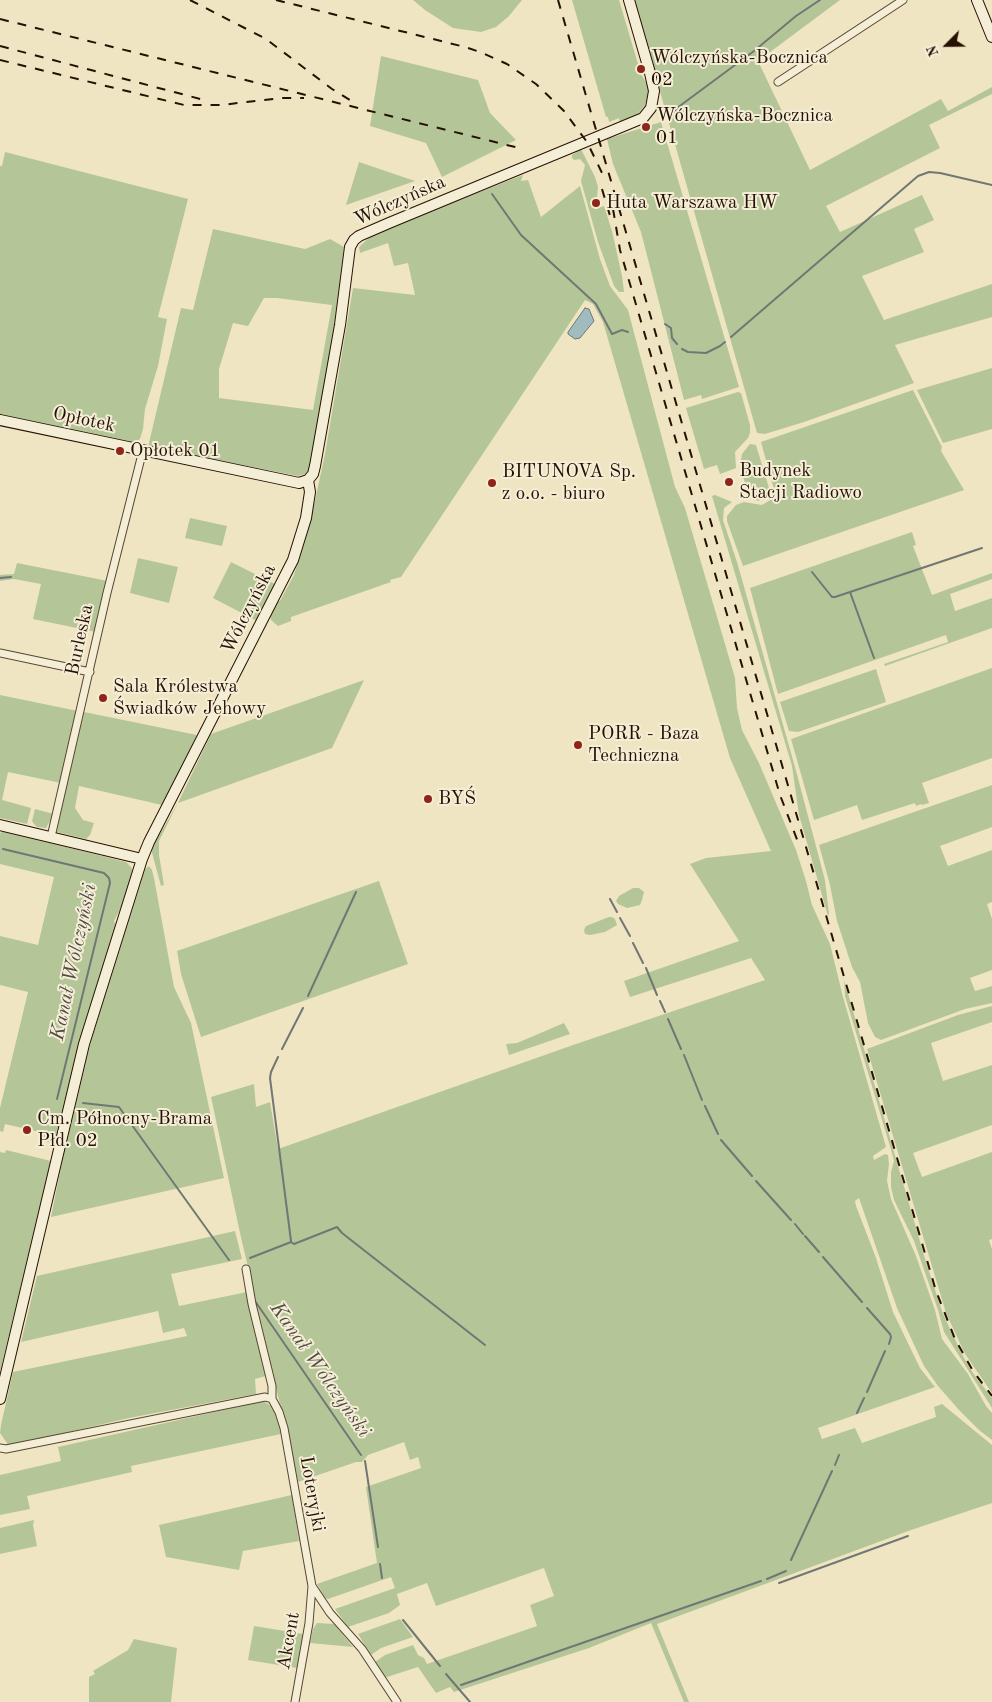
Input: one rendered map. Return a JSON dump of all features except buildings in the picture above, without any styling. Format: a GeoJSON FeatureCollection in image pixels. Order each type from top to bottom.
{"type":"FeatureCollection","features":[{"type":"Feature","properties":{"kind":"street","name":"Wólczyńska"},"geometry":{"type":"LineString","coordinates":[[0,1399],[84,1044],[142,859],[293,560],[306,518],[310,492],[308,480],[313,474],[315,466],[340,325],[350,247],[354,240],[360,236],[389,222],[642,118],[651,108],[654,91],[629,0]]}},
{"type":"Feature","properties":{"kind":"street"},"geometry":{"type":"LineString","coordinates":[[778,82],[902,0]]}},
{"type":"Feature","properties":{"kind":"street"},"geometry":{"type":"LineString","coordinates":[[977,0],[992,37]]}},
{"type":"Feature","properties":{"kind":"street","name":"Opłotek"},"geometry":{"type":"LineString","coordinates":[[0,420],[299,483],[308,480]]}},
{"type":"Feature","properties":{"kind":"street","name":"Burleska"},"geometry":{"type":"LineString","coordinates":[[51,836],[142,450]]}},
{"type":"Feature","properties":{"kind":"street"},"geometry":{"type":"LineString","coordinates":[[0,653],[90,672]]}},
{"type":"Feature","properties":{"kind":"street"},"geometry":{"type":"LineString","coordinates":[[0,825],[142,859]]}},
{"type":"Feature","properties":{"kind":"street","name":"Loteryjki"},"geometry":{"type":"LineString","coordinates":[[246,1269],[252,1304],[272,1386],[272,1399],[280,1412],[284,1428],[312,1586],[330,1613],[362,1649],[397,1702]]}},
{"type":"Feature","properties":{"kind":"street"},"geometry":{"type":"LineString","coordinates":[[0,1448],[6,1449],[265,1397],[272,1399]]}},
{"type":"Feature","properties":{"kind":"street","name":"Akcent"},"geometry":{"type":"LineString","coordinates":[[294,1702],[309,1623],[312,1586]]}},
{"type":"Feature","properties":{"kind":"green space"},"geometry":{"type":"Polygon","coordinates":[[[413,0],[522,0],[509,16],[496,27],[481,32],[453,28],[413,0]]]}},
{"type":"Feature","properties":{"kind":"green space"},"geometry":{"type":"Polygon","coordinates":[[[572,0],[619,0],[641,74],[648,86],[645,105],[636,116],[620,122],[619,118],[609,122],[608,117],[606,117],[572,0]]]}},
{"type":"Feature","properties":{"kind":"green space"},"geometry":{"type":"Polygon","coordinates":[[[634,0],[840,0],[758,61],[810,170],[941,99],[948,111],[992,87],[992,94],[929,125],[940,148],[826,206],[840,232],[922,195],[934,220],[914,229],[924,252],[862,276],[884,320],[992,284],[992,317],[895,345],[914,383],[804,422],[765,434],[757,433],[634,0]]]}},
{"type":"Feature","properties":{"kind":"green space"},"geometry":{"type":"Polygon","coordinates":[[[381,56],[478,80],[490,113],[516,140],[442,177],[426,143],[370,126],[381,56]]]}},
{"type":"Feature","properties":{"kind":"green space"},"geometry":{"type":"Polygon","coordinates":[[[661,122],[739,387],[702,399],[701,395],[684,400],[641,232],[613,164],[607,139],[661,122]]]}},
{"type":"Feature","properties":{"kind":"green space"},"geometry":{"type":"Polygon","coordinates":[[[581,149],[598,187],[597,197],[591,199],[594,209],[604,206],[612,231],[624,292],[619,292],[614,286],[598,242],[581,181],[585,165],[580,159],[574,160],[572,158],[572,155],[581,149]]]}},
{"type":"Feature","properties":{"kind":"green space"},"geometry":{"type":"Polygon","coordinates":[[[5,152],[188,199],[158,317],[167,319],[158,366],[145,409],[140,439],[134,443],[0,415],[0,166],[2,166],[5,152]]]}},
{"type":"Feature","properties":{"kind":"green space"},"geometry":{"type":"Polygon","coordinates":[[[359,162],[415,181],[346,205],[359,162]]]}},
{"type":"Feature","properties":{"kind":"green space"},"geometry":{"type":"Polygon","coordinates":[[[523,175],[521,181],[528,180],[541,217],[580,186],[600,259],[610,286],[628,310],[675,487],[685,508],[735,678],[737,708],[742,730],[759,763],[796,850],[812,905],[830,944],[843,997],[886,1147],[873,1156],[874,1160],[885,1154],[888,1155],[887,1181],[891,1199],[916,1256],[935,1310],[942,1339],[968,1374],[992,1413],[992,1440],[959,1410],[924,1366],[897,1308],[859,1198],[855,1201],[856,1206],[876,1258],[893,1312],[920,1368],[935,1387],[818,1428],[822,1439],[855,1428],[862,1443],[936,1417],[934,1407],[942,1404],[992,1445],[992,1503],[911,1530],[657,1624],[689,1702],[684,1702],[651,1623],[589,1648],[454,1692],[450,1687],[436,1693],[418,1667],[384,1678],[375,1662],[385,1655],[413,1645],[418,1655],[424,1658],[427,1664],[537,1626],[530,1605],[554,1596],[544,1568],[436,1606],[427,1583],[397,1594],[400,1605],[389,1613],[348,1627],[335,1609],[395,1588],[391,1577],[328,1599],[325,1598],[317,1584],[377,1563],[366,1487],[421,1468],[418,1457],[410,1460],[404,1442],[368,1455],[362,1462],[356,1462],[298,1482],[240,1233],[211,1097],[254,1084],[256,1107],[270,1102],[278,1149],[765,980],[751,958],[630,997],[624,981],[739,941],[690,864],[706,858],[771,851],[730,758],[603,322],[593,304],[585,300],[401,577],[291,617],[291,621],[278,626],[271,620],[270,614],[276,602],[280,601],[294,575],[313,510],[325,454],[353,288],[415,295],[408,263],[394,266],[388,243],[360,253],[359,247],[373,234],[523,175]]]}},
{"type":"Feature","properties":{"kind":"green space"},"geometry":{"type":"Polygon","coordinates":[[[213,229],[305,249],[330,239],[344,247],[337,307],[320,411],[309,470],[305,474],[298,476],[148,447],[181,308],[193,310],[213,229]],[[264,298],[248,326],[233,323],[219,369],[219,398],[313,410],[332,305],[264,298]]]}},
{"type":"Feature","properties":{"kind":"green space"},"geometry":{"type":"Polygon","coordinates":[[[992,368],[992,429],[943,443],[917,390],[992,368]]]}},
{"type":"Feature","properties":{"kind":"green space"},"geometry":{"type":"Polygon","coordinates":[[[913,390],[942,447],[941,451],[964,490],[743,566],[727,521],[727,516],[736,505],[744,502],[762,505],[772,499],[775,493],[761,442],[913,390]]]}},
{"type":"Feature","properties":{"kind":"green space"},"geometry":{"type":"Polygon","coordinates":[[[738,392],[741,393],[750,425],[750,433],[748,438],[735,452],[736,468],[720,474],[717,465],[704,469],[686,408],[738,392]]]}},
{"type":"Feature","properties":{"kind":"green space"},"geometry":{"type":"Polygon","coordinates":[[[750,444],[756,445],[769,488],[766,497],[758,501],[747,490],[740,466],[742,454],[750,444]]]}},
{"type":"Feature","properties":{"kind":"green space"},"geometry":{"type":"Polygon","coordinates":[[[715,495],[732,502],[724,508],[723,520],[737,562],[825,880],[828,916],[799,815],[792,766],[712,496],[715,495]]]}},
{"type":"Feature","properties":{"kind":"green space"},"geometry":{"type":"Polygon","coordinates":[[[190,518],[227,526],[222,546],[185,538],[190,518]]]}},
{"type":"Feature","properties":{"kind":"green space"},"geometry":{"type":"Polygon","coordinates":[[[912,532],[916,545],[913,546],[932,595],[992,573],[992,579],[950,594],[955,611],[992,598],[992,628],[885,666],[884,664],[948,642],[946,635],[778,694],[750,588],[912,532]]]}},
{"type":"Feature","properties":{"kind":"green space"},"geometry":{"type":"Polygon","coordinates":[[[138,558],[178,567],[169,603],[130,593],[138,558]]]}},
{"type":"Feature","properties":{"kind":"green space"},"geometry":{"type":"Polygon","coordinates":[[[231,562],[275,584],[257,621],[213,598],[231,562]]]}},
{"type":"Feature","properties":{"kind":"green space"},"geometry":{"type":"Polygon","coordinates":[[[17,563],[108,581],[96,632],[33,619],[41,584],[14,579],[0,581],[0,575],[14,574],[17,563]]]}},
{"type":"Feature","properties":{"kind":"green space"},"geometry":{"type":"Polygon","coordinates":[[[992,668],[992,758],[922,783],[929,803],[916,806],[915,803],[862,820],[857,805],[814,820],[791,739],[992,668]]]}},
{"type":"Feature","properties":{"kind":"green space"},"geometry":{"type":"Polygon","coordinates":[[[876,669],[886,702],[798,732],[789,731],[780,702],[876,669]]]}},
{"type":"Feature","properties":{"kind":"green space"},"geometry":{"type":"Polygon","coordinates":[[[364,680],[332,748],[178,803],[211,734],[364,680]]]}},
{"type":"Feature","properties":{"kind":"green space"},"geometry":{"type":"Polygon","coordinates":[[[0,695],[78,711],[61,783],[8,772],[2,800],[31,808],[27,824],[0,818],[0,695]]]}},
{"type":"Feature","properties":{"kind":"green space"},"geometry":{"type":"Polygon","coordinates":[[[84,712],[197,735],[162,805],[79,786],[75,808],[83,820],[94,823],[90,835],[86,839],[57,832],[56,830],[84,712]]]}},
{"type":"Feature","properties":{"kind":"green space"},"geometry":{"type":"Polygon","coordinates":[[[992,785],[992,827],[940,846],[948,866],[992,850],[992,902],[987,904],[992,919],[992,970],[970,978],[975,991],[992,986],[992,1003],[965,1009],[881,1040],[875,1037],[868,1023],[860,982],[852,967],[837,921],[819,845],[992,785]]]}},
{"type":"Feature","properties":{"kind":"green space"},"geometry":{"type":"Polygon","coordinates":[[[178,803],[159,841],[159,855],[164,885],[161,886],[151,849],[178,803]]]}},
{"type":"Feature","properties":{"kind":"green space"},"geometry":{"type":"Polygon","coordinates":[[[35,809],[54,814],[46,828],[37,827],[32,821],[35,809]]]}},
{"type":"Feature","properties":{"kind":"green space"},"geometry":{"type":"Polygon","coordinates":[[[1,832],[126,862],[132,868],[132,878],[123,904],[114,921],[117,929],[80,1045],[57,1138],[51,1143],[43,1140],[44,1133],[5,1124],[3,1132],[0,1131],[0,1108],[28,992],[0,985],[0,936],[38,945],[54,877],[0,864],[1,832]]]}},
{"type":"Feature","properties":{"kind":"green space"},"geometry":{"type":"Polygon","coordinates":[[[149,866],[154,878],[174,987],[191,1023],[224,1178],[51,1217],[63,1157],[91,1041],[145,869],[149,866]]]}},
{"type":"Feature","properties":{"kind":"green space"},"geometry":{"type":"Polygon","coordinates":[[[379,881],[408,964],[201,1037],[181,974],[177,951],[379,881]]]}},
{"type":"Feature","properties":{"kind":"green space"},"geometry":{"type":"Polygon","coordinates":[[[633,888],[639,888],[644,892],[640,905],[627,908],[618,904],[616,901],[619,896],[633,888]]]}},
{"type":"Feature","properties":{"kind":"green space"},"geometry":{"type":"Polygon","coordinates":[[[609,917],[615,919],[617,925],[605,932],[585,934],[586,926],[609,917]]]}},
{"type":"Feature","properties":{"kind":"green space"},"geometry":{"type":"Polygon","coordinates":[[[844,980],[926,1262],[943,1314],[963,1356],[992,1398],[992,1408],[944,1332],[914,1241],[894,1200],[891,1187],[891,1172],[894,1161],[845,996],[844,980]]]}},
{"type":"Feature","properties":{"kind":"green space"},"geometry":{"type":"Polygon","coordinates":[[[992,1006],[992,1022],[931,1043],[943,1081],[992,1065],[992,1125],[913,1153],[922,1177],[992,1152],[992,1239],[989,1240],[992,1249],[992,1393],[965,1354],[946,1313],[867,1049],[958,1015],[992,1006]]]}},
{"type":"Feature","properties":{"kind":"green space"},"geometry":{"type":"Polygon","coordinates":[[[564,1023],[570,1034],[509,1055],[506,1044],[517,1043],[564,1023]]]}},
{"type":"Feature","properties":{"kind":"green space"},"geometry":{"type":"Polygon","coordinates":[[[6,1150],[51,1161],[0,1372],[0,1152],[5,1153],[6,1150]]]}},
{"type":"Feature","properties":{"kind":"green space"},"geometry":{"type":"Polygon","coordinates":[[[235,1231],[242,1259],[171,1274],[179,1306],[247,1292],[266,1376],[255,1379],[256,1394],[129,1418],[9,1446],[0,1433],[13,1372],[187,1336],[184,1328],[163,1333],[158,1311],[21,1342],[37,1276],[235,1231]]]}},
{"type":"Feature","properties":{"kind":"green space"},"geometry":{"type":"Polygon","coordinates":[[[263,1401],[276,1411],[281,1434],[131,1466],[132,1472],[27,1496],[30,1509],[0,1515],[0,1475],[61,1461],[58,1447],[263,1401]]]}},
{"type":"Feature","properties":{"kind":"green space"},"geometry":{"type":"Polygon","coordinates":[[[292,1495],[299,1541],[243,1551],[239,1570],[166,1557],[159,1525],[292,1495]]]}},
{"type":"Feature","properties":{"kind":"green space"},"geometry":{"type":"Polygon","coordinates":[[[34,1520],[33,1525],[37,1546],[0,1554],[0,1528],[34,1520]]]}},
{"type":"Feature","properties":{"kind":"green space"},"geometry":{"type":"Polygon","coordinates":[[[400,1619],[413,1637],[381,1648],[371,1655],[358,1634],[400,1619]]]}},
{"type":"Feature","properties":{"kind":"green space"},"geometry":{"type":"Polygon","coordinates":[[[317,1623],[334,1624],[353,1647],[310,1643],[313,1629],[317,1623]]]}},
{"type":"Feature","properties":{"kind":"green space"},"geometry":{"type":"Polygon","coordinates":[[[254,1626],[303,1634],[297,1668],[248,1660],[254,1626]]]}},
{"type":"Feature","properties":{"kind":"green space"},"geometry":{"type":"Polygon","coordinates":[[[134,1639],[177,1648],[171,1702],[89,1702],[89,1677],[95,1674],[93,1671],[128,1650],[134,1639]]]}},
{"type":"Feature","properties":{"kind":"water"},"geometry":{"type":"Polygon","coordinates":[[[585,308],[589,309],[594,321],[580,338],[575,339],[568,332],[585,308]]]}},
{"type":"Feature","properties":{"kind":"waterway"},"geometry":{"type":"LineString","coordinates":[[670,113],[674,112],[754,51],[796,16],[820,0]]}},
{"type":"Feature","properties":{"kind":"waterway"},"geometry":{"type":"LineString","coordinates":[[731,337],[918,176],[929,172],[940,173],[992,185]]}},
{"type":"Feature","properties":{"kind":"waterway"},"geometry":{"type":"LineString","coordinates":[[492,194],[521,235],[596,304],[612,334],[622,330],[628,332]]}},
{"type":"Feature","properties":{"kind":"waterway"},"geometry":{"type":"LineString","coordinates":[[665,324],[671,328],[672,338],[677,344]]}},
{"type":"Feature","properties":{"kind":"waterway"},"geometry":{"type":"LineString","coordinates":[[682,349],[688,352],[706,353],[725,342]]}},
{"type":"Feature","properties":{"kind":"waterway"},"geometry":{"type":"LineString","coordinates":[[812,572],[832,597],[835,597],[982,548]]}},
{"type":"Feature","properties":{"kind":"waterway"},"geometry":{"type":"LineString","coordinates":[[0,578],[11,577]]}},
{"type":"Feature","properties":{"kind":"waterway"},"geometry":{"type":"LineString","coordinates":[[850,592],[874,658]]}},
{"type":"Feature","properties":{"kind":"waterway","name":"Kanał Wólczyński"},"geometry":{"type":"LineString","coordinates":[[3,849],[104,873],[109,878],[110,883],[57,1099]]}},
{"type":"Feature","properties":{"kind":"waterway"},"geometry":{"type":"LineString","coordinates":[[308,996],[356,892]]}},
{"type":"Feature","properties":{"kind":"waterway"},"geometry":{"type":"LineString","coordinates":[[610,899],[617,912]]}},
{"type":"Feature","properties":{"kind":"waterway"},"geometry":{"type":"LineString","coordinates":[[620,918],[630,936]]}},
{"type":"Feature","properties":{"kind":"waterway"},"geometry":{"type":"LineString","coordinates":[[633,943],[643,963]]}},
{"type":"Feature","properties":{"kind":"waterway"},"geometry":{"type":"LineString","coordinates":[[646,968],[657,995]]}},
{"type":"Feature","properties":{"kind":"waterway"},"geometry":{"type":"LineString","coordinates":[[660,1001],[665,1012]]}},
{"type":"Feature","properties":{"kind":"waterway"},"geometry":{"type":"LineString","coordinates":[[282,1049],[303,1008]]}},
{"type":"Feature","properties":{"kind":"waterway"},"geometry":{"type":"LineString","coordinates":[[668,1019],[681,1049]]}},
{"type":"Feature","properties":{"kind":"waterway"},"geometry":{"type":"LineString","coordinates":[[684,1055],[702,1100]]}},
{"type":"Feature","properties":{"kind":"waterway"},"geometry":{"type":"LineString","coordinates":[[278,1057],[270,1078],[291,1241]]}},
{"type":"Feature","properties":{"kind":"waterway","name":"Kanał Wólczyński"},"geometry":{"type":"LineString","coordinates":[[83,1103],[119,1107],[229,1260]]}},
{"type":"Feature","properties":{"kind":"waterway"},"geometry":{"type":"LineString","coordinates":[[705,1106],[718,1134]]}},
{"type":"Feature","properties":{"kind":"waterway"},"geometry":{"type":"LineString","coordinates":[[721,1140],[752,1176]]}},
{"type":"Feature","properties":{"kind":"waterway"},"geometry":{"type":"LineString","coordinates":[[756,1181],[791,1220]]}},
{"type":"Feature","properties":{"kind":"waterway"},"geometry":{"type":"LineString","coordinates":[[795,1224],[803,1234]]}},
{"type":"Feature","properties":{"kind":"waterway"},"geometry":{"type":"LineString","coordinates":[[250,1258],[291,1242],[294,1244],[337,1227],[342,1233],[485,1345]]}},
{"type":"Feature","properties":{"kind":"waterway"},"geometry":{"type":"LineString","coordinates":[[805,1236],[819,1252]]}},
{"type":"Feature","properties":{"kind":"waterway"},"geometry":{"type":"LineString","coordinates":[[823,1257],[862,1302]]}},
{"type":"Feature","properties":{"kind":"waterway","name":"Kanał Wólczyński"},"geometry":{"type":"LineString","coordinates":[[255,1301],[361,1455]]}},
{"type":"Feature","properties":{"kind":"waterway"},"geometry":{"type":"LineString","coordinates":[[867,1308],[890,1334],[889,1344]]}},
{"type":"Feature","properties":{"kind":"waterway"},"geometry":{"type":"LineString","coordinates":[[867,1392],[885,1351]]}},
{"type":"Feature","properties":{"kind":"waterway"},"geometry":{"type":"LineString","coordinates":[[857,1413],[864,1398]]}},
{"type":"Feature","properties":{"kind":"waterway"},"geometry":{"type":"LineString","coordinates":[[835,1465],[839,1455]]}},
{"type":"Feature","properties":{"kind":"waterway","name":"Kanał Wólczyński"},"geometry":{"type":"LineString","coordinates":[[365,1461],[378,1547]]}},
{"type":"Feature","properties":{"kind":"waterway"},"geometry":{"type":"LineString","coordinates":[[791,1560],[832,1471]]}},
{"type":"Feature","properties":{"kind":"waterway"},"geometry":{"type":"LineString","coordinates":[[779,1583],[908,1536]]}},
{"type":"Feature","properties":{"kind":"waterway","name":"Kanał Wólczyński"},"geometry":{"type":"LineString","coordinates":[[380,1564],[382,1578]]}},
{"type":"Feature","properties":{"kind":"waterway"},"geometry":{"type":"LineString","coordinates":[[767,1579],[786,1571]]}},
{"type":"Feature","properties":{"kind":"waterway"},"geometry":{"type":"LineString","coordinates":[[461,1685],[761,1581]]}},
{"type":"Feature","properties":{"kind":"waterway","name":"Kanał Wólczyński"},"geometry":{"type":"LineString","coordinates":[[403,1620],[440,1666]]}},
{"type":"Feature","properties":{"kind":"waterway","name":"Kanał Wólczyński"},"geometry":{"type":"LineString","coordinates":[[446,1674],[470,1702]]}},
{"type":"Feature","properties":{"kind":"railway"},"geometry":{"type":"LineString","coordinates":[[190,0],[266,39],[332,89],[353,102]]}},
{"type":"Feature","properties":{"kind":"railway"},"geometry":{"type":"LineString","coordinates":[[276,0],[465,47],[507,64],[536,84],[564,111],[587,142],[604,177]]}},
{"type":"Feature","properties":{"kind":"railway"},"geometry":{"type":"LineString","coordinates":[[558,0],[936,1291],[955,1339],[973,1371],[992,1396]]}},
{"type":"Feature","properties":{"kind":"railway"},"geometry":{"type":"LineString","coordinates":[[0,19],[519,148]]}},
{"type":"Feature","properties":{"kind":"railway"},"geometry":{"type":"LineString","coordinates":[[0,46],[208,101]]}},
{"type":"Feature","properties":{"kind":"railway"},"geometry":{"type":"LineString","coordinates":[[0,60],[184,105],[221,105],[282,98],[304,98]]}},
{"type":"Feature","properties":{"kind":"railway"},"geometry":{"type":"LineString","coordinates":[[602,189],[611,219]]}},
{"type":"Feature","properties":{"kind":"railway"},"geometry":{"type":"LineString","coordinates":[[613,209],[620,250],[780,795],[798,842]]}},
{"type":"Feature","properties":{"kind":"place","name":"Wólczyńska-Bocznica 02"},"geometry":{"type":"Point","coordinates":[641,69]}},
{"type":"Feature","properties":{"kind":"place","name":"Wólczyńska-Bocznica 01"},"geometry":{"type":"Point","coordinates":[646,127]}},
{"type":"Feature","properties":{"kind":"place","name":"Huta Warszawa HW"},"geometry":{"type":"Point","coordinates":[596,203]}},
{"type":"Feature","properties":{"kind":"place","name":"Opłotek 01"},"geometry":{"type":"Point","coordinates":[120,451]}},
{"type":"Feature","properties":{"kind":"place","name":"Budynek Stacji Radiowo"},"geometry":{"type":"Point","coordinates":[729,482]}},
{"type":"Feature","properties":{"kind":"place","name":"BITUNOVA Sp. z o.o. - biuro"},"geometry":{"type":"Point","coordinates":[492,483]}},
{"type":"Feature","properties":{"kind":"place","name":"Sala Królestwa Świadków Jehowy"},"geometry":{"type":"Point","coordinates":[103,698]}},
{"type":"Feature","properties":{"kind":"place","name":"PORR - Baza Techniczna"},"geometry":{"type":"Point","coordinates":[578,745]}},
{"type":"Feature","properties":{"kind":"place","name":"BYŚ"},"geometry":{"type":"Point","coordinates":[428,799]}},
{"type":"Feature","properties":{"kind":"place","name":"Cm. Północny-Brama Płd. 02"},"geometry":{"type":"Point","coordinates":[27,1130]}}]}
